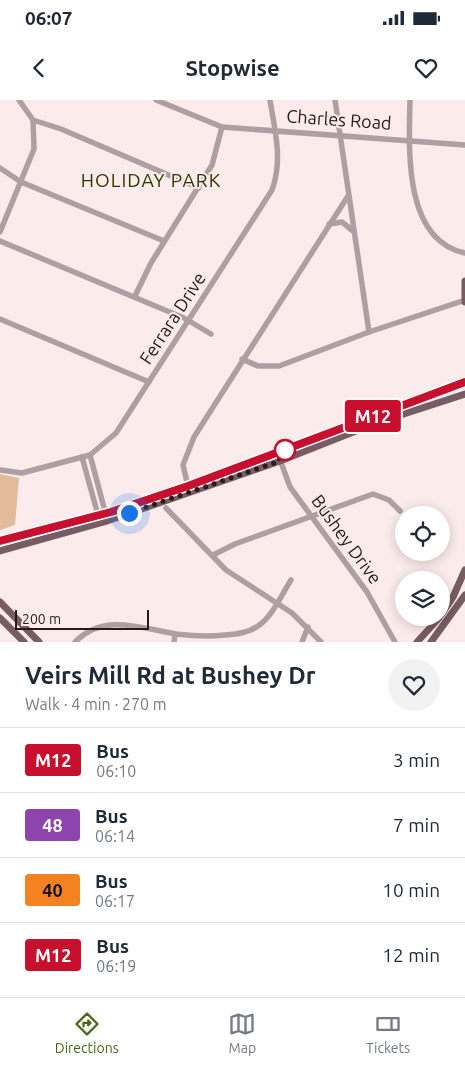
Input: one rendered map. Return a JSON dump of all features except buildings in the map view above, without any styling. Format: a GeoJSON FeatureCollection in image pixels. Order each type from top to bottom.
{"type":"FeatureCollection","features":[{"type":"Feature","properties":{"kind":"main road"},"geometry":{"type":"LineString","coordinates":[[465,281],[465,301]]}},
{"type":"Feature","properties":{"kind":"main road"},"geometry":{"type":"LineString","coordinates":[[0,535],[106,513],[188,486],[465,382]]}},
{"type":"Feature","properties":{"kind":"main road"},"geometry":{"type":"LineString","coordinates":[[0,551],[104,522],[280,461],[376,423],[465,394]]}},
{"type":"Feature","properties":{"kind":"main road"},"geometry":{"type":"LineString","coordinates":[[0,541],[45,527]]}},
{"type":"Feature","properties":{"kind":"main road"},"geometry":{"type":"LineString","coordinates":[[450,601],[465,570]]}},
{"type":"Feature","properties":{"kind":"main road"},"geometry":{"type":"LineString","coordinates":[[431,642],[465,595]]}},
{"type":"Feature","properties":{"kind":"main road"},"geometry":{"type":"LineString","coordinates":[[0,602],[39,642]]}},
{"type":"Feature","properties":{"kind":"main road"},"geometry":{"type":"LineString","coordinates":[[0,618],[24,642]]}},
{"type":"Feature","properties":{"kind":"main road"},"geometry":{"type":"LineString","coordinates":[[417,642],[431,626]]}},
{"type":"Feature","properties":{"kind":"street"},"geometry":{"type":"LineString","coordinates":[[0,232],[34,149],[33,120],[19,100]]}},
{"type":"Feature","properties":{"kind":"street","name":"Charles Road"},"geometry":{"type":"LineString","coordinates":[[156,100],[222,127],[410,139],[465,145]]}},
{"type":"Feature","properties":{"kind":"street","name":"Ferrara Drive"},"geometry":{"type":"LineString","coordinates":[[0,470],[22,472],[90,455],[106,444],[116,432],[272,190],[277,176],[279,159],[270,100]]}},
{"type":"Feature","properties":{"kind":"street"},"geometry":{"type":"LineString","coordinates":[[335,100],[352,231],[369,332]]}},
{"type":"Feature","properties":{"kind":"street"},"geometry":{"type":"LineString","coordinates":[[410,100],[410,139],[417,204],[424,222],[435,237],[448,247],[465,253]]}},
{"type":"Feature","properties":{"kind":"street"},"geometry":{"type":"LineString","coordinates":[[33,120],[61,129],[199,188]]}},
{"type":"Feature","properties":{"kind":"street"},"geometry":{"type":"LineString","coordinates":[[135,296],[164,241],[212,165],[222,127]]}},
{"type":"Feature","properties":{"kind":"street"},"geometry":{"type":"LineString","coordinates":[[0,168],[21,182],[164,241]]}},
{"type":"Feature","properties":{"kind":"street"},"geometry":{"type":"LineString","coordinates":[[188,486],[183,465],[194,437],[242,359],[348,196]]}},
{"type":"Feature","properties":{"kind":"street"},"geometry":{"type":"LineString","coordinates":[[329,224],[342,222],[352,231]]}},
{"type":"Feature","properties":{"kind":"street"},"geometry":{"type":"LineString","coordinates":[[0,240],[189,320],[211,334]]}},
{"type":"Feature","properties":{"kind":"street"},"geometry":{"type":"LineString","coordinates":[[242,359],[258,366],[279,366],[369,332],[465,301]]}},
{"type":"Feature","properties":{"kind":"street"},"geometry":{"type":"LineString","coordinates":[[0,319],[149,382]]}},
{"type":"Feature","properties":{"kind":"street","name":"Bushey Drive"},"geometry":{"type":"LineString","coordinates":[[278,453],[290,487],[367,592],[395,642]]}},
{"type":"Feature","properties":{"kind":"street"},"geometry":{"type":"LineString","coordinates":[[90,455],[106,513],[104,522]]}},
{"type":"Feature","properties":{"kind":"street"},"geometry":{"type":"LineString","coordinates":[[82,457],[98,515],[104,522]]}},
{"type":"Feature","properties":{"kind":"street"},"geometry":{"type":"LineString","coordinates":[[213,555],[235,544],[373,494],[389,500],[395,507]]}},
{"type":"Feature","properties":{"kind":"street"},"geometry":{"type":"LineString","coordinates":[[166,508],[226,570],[308,627],[321,642]]}},
{"type":"Feature","properties":{"kind":"street"},"geometry":{"type":"LineString","coordinates":[[75,642],[94,628],[115,624],[174,634],[208,636],[234,634],[258,626],[291,580]]}},
{"type":"Feature","properties":{"kind":"street"},"geometry":{"type":"LineString","coordinates":[[302,642],[308,627]]}},
{"type":"Feature","properties":{"kind":"street"},"geometry":{"type":"LineString","coordinates":[[174,634],[174,642]]}},
{"type":"Feature","properties":{"kind":"street"},"geometry":{"type":"LineString","coordinates":[[231,642],[234,634]]}},
{"type":"Feature","properties":{"kind":"street"},"geometry":{"type":"LineString","coordinates":[[234,634],[237,642]]}},
{"type":"Feature","properties":{"kind":"shaded area"},"geometry":{"type":"Polygon","coordinates":[[[0,474],[19,478],[15,525],[0,530],[0,474]]]}},
{"type":"Feature","properties":{"kind":"bus line","name":"M12"},"geometry":{"type":"LineString","coordinates":[[0,541],[45,527],[111,512],[188,486],[465,382]]}},
{"type":"Feature","properties":{"kind":"district","name":"HOLIDAY PARK"},"geometry":{"type":"Point","coordinates":[151,180]}},
{"type":"Feature","properties":{"kind":"route"},"geometry":{"type":"LineString","coordinates":[[129,513],[280,461],[278,453],[287,449],[285,450]]}}]}
